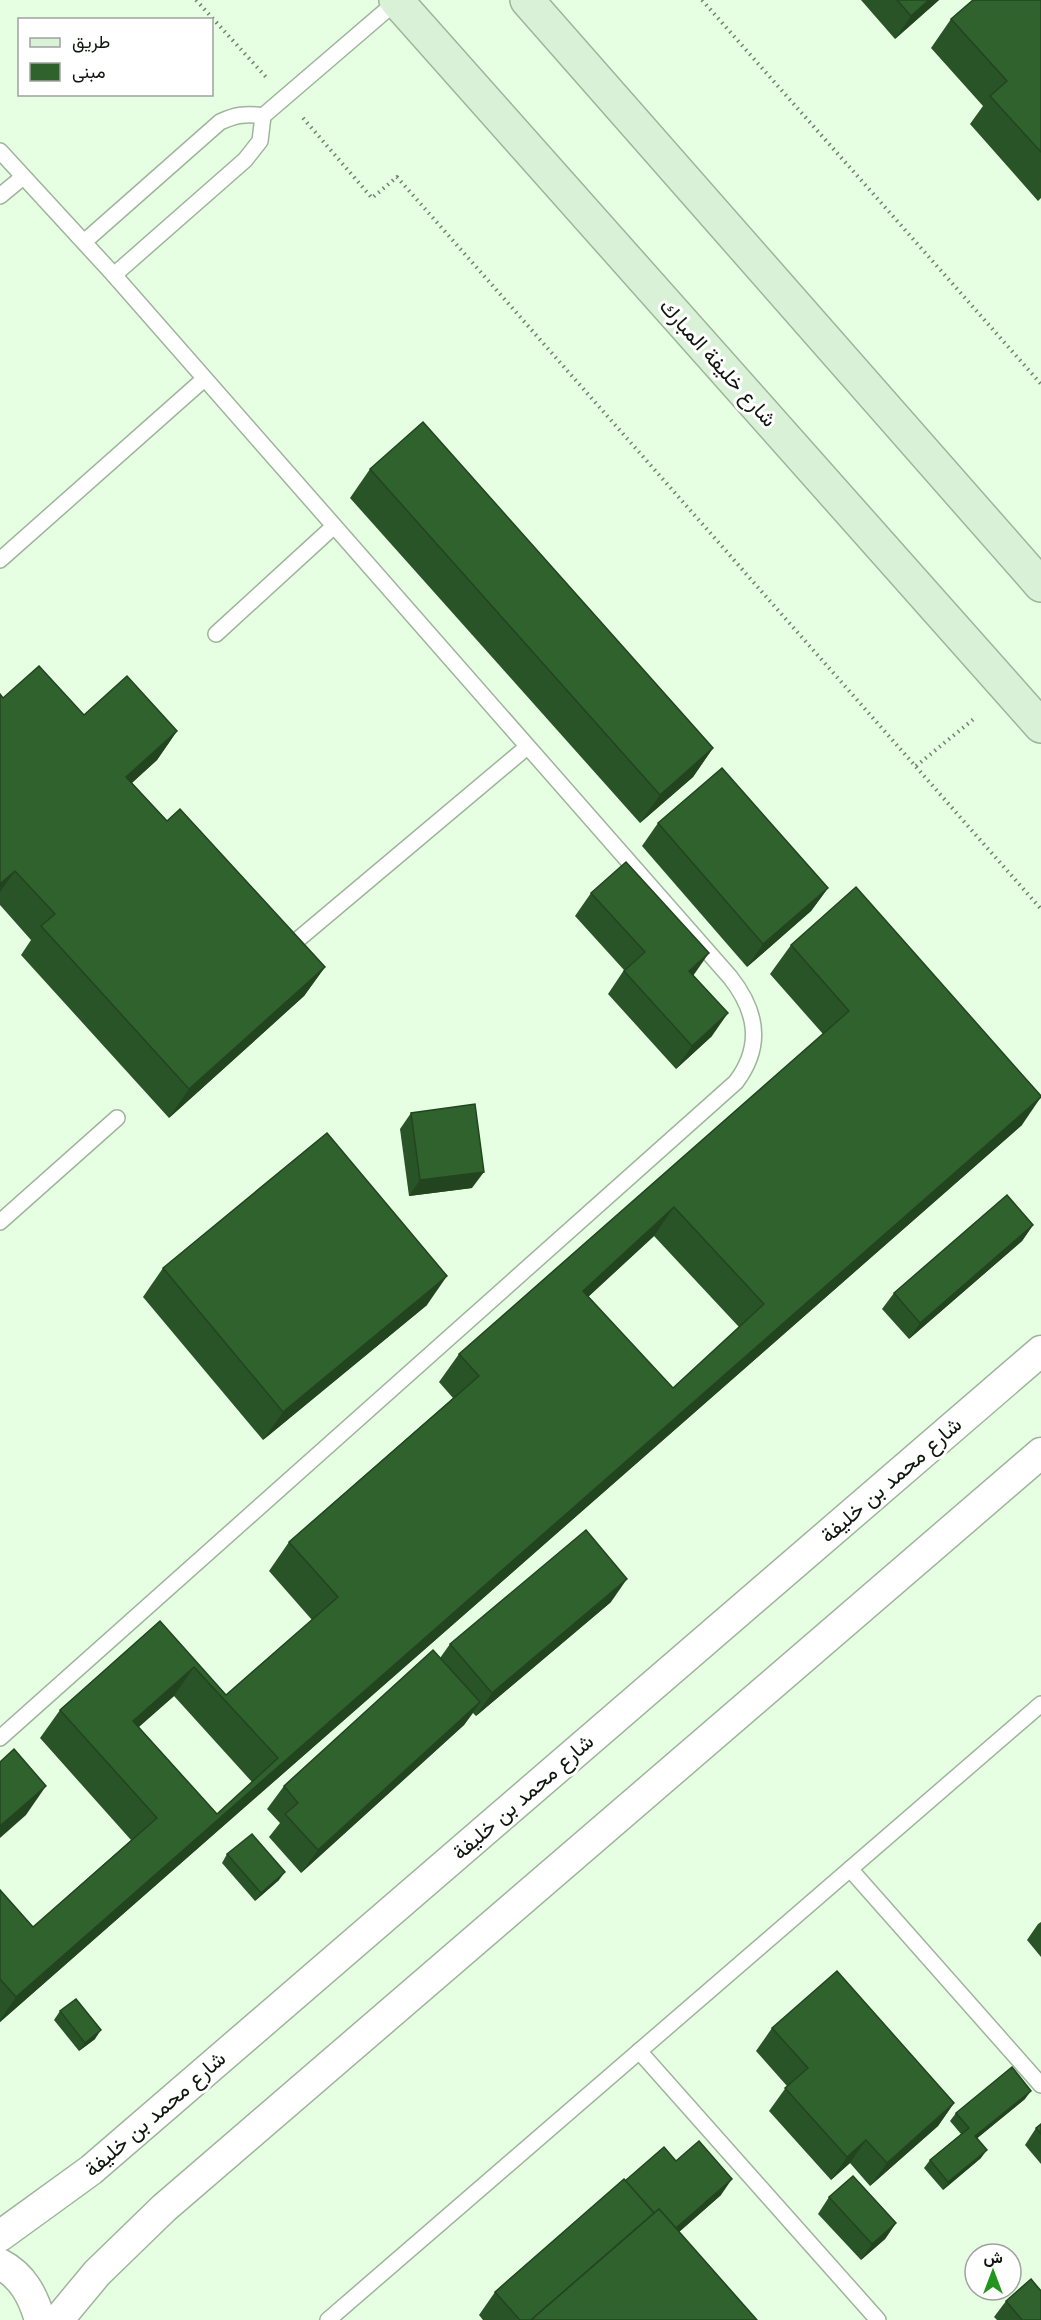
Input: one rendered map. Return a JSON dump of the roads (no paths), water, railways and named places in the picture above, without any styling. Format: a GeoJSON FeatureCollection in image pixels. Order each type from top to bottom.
{"type":"FeatureCollection","features":[{"type":"Feature","properties":{"kind":"main road","name":"شارع خليفة المبارك"},"geometry":{"type":"LineString","coordinates":[[396,0],[1041,726]]}},
{"type":"Feature","properties":{"kind":"main road"},"geometry":{"type":"LineString","coordinates":[[527,0],[1041,585]]}},
{"type":"Feature","properties":{"kind":"street","name":"شارع محمد بن خليفة"},"geometry":{"type":"LineString","coordinates":[[0,2236],[91,2170],[1041,1351]]}},
{"type":"Feature","properties":{"kind":"street"},"geometry":{"type":"LineString","coordinates":[[58,2320],[97,2273],[164,2208],[1041,1453]]}},
{"type":"Feature","properties":{"kind":"street"},"geometry":{"type":"LineString","coordinates":[[0,2265],[24,2284],[35,2303],[40,2320]]}},
{"type":"Feature","properties":{"kind":"lane"},"geometry":{"type":"LineString","coordinates":[[114,275],[245,160],[260,141],[263,116],[396,0]]}},
{"type":"Feature","properties":{"kind":"lane"},"geometry":{"type":"LineString","coordinates":[[84,242],[220,122],[241,114],[263,116]]}},
{"type":"Feature","properties":{"kind":"lane"},"geometry":{"type":"LineString","coordinates":[[0,151],[114,275],[203,380],[742,992],[750,1010],[754,1029],[753,1049],[747,1068],[719,1098],[0,1738]]}},
{"type":"Feature","properties":{"kind":"lane"},"geometry":{"type":"LineString","coordinates":[[0,196],[23,177]]}},
{"type":"Feature","properties":{"kind":"lane"},"geometry":{"type":"LineString","coordinates":[[0,560],[203,380]]}},
{"type":"Feature","properties":{"kind":"lane"},"geometry":{"type":"LineString","coordinates":[[216,634],[333,527]]}},
{"type":"Feature","properties":{"kind":"lane"},"geometry":{"type":"LineString","coordinates":[[296,942],[527,747]]}},
{"type":"Feature","properties":{"kind":"lane"},"geometry":{"type":"LineString","coordinates":[[0,1222],[117,1118]]}},
{"type":"Feature","properties":{"kind":"lane"},"geometry":{"type":"LineString","coordinates":[[328,2320],[1041,1704]]}},
{"type":"Feature","properties":{"kind":"lane"},"geometry":{"type":"LineString","coordinates":[[850,1869],[1041,2085]]}},
{"type":"Feature","properties":{"kind":"lane"},"geometry":{"type":"LineString","coordinates":[[639,2051],[878,2320]]}}]}
